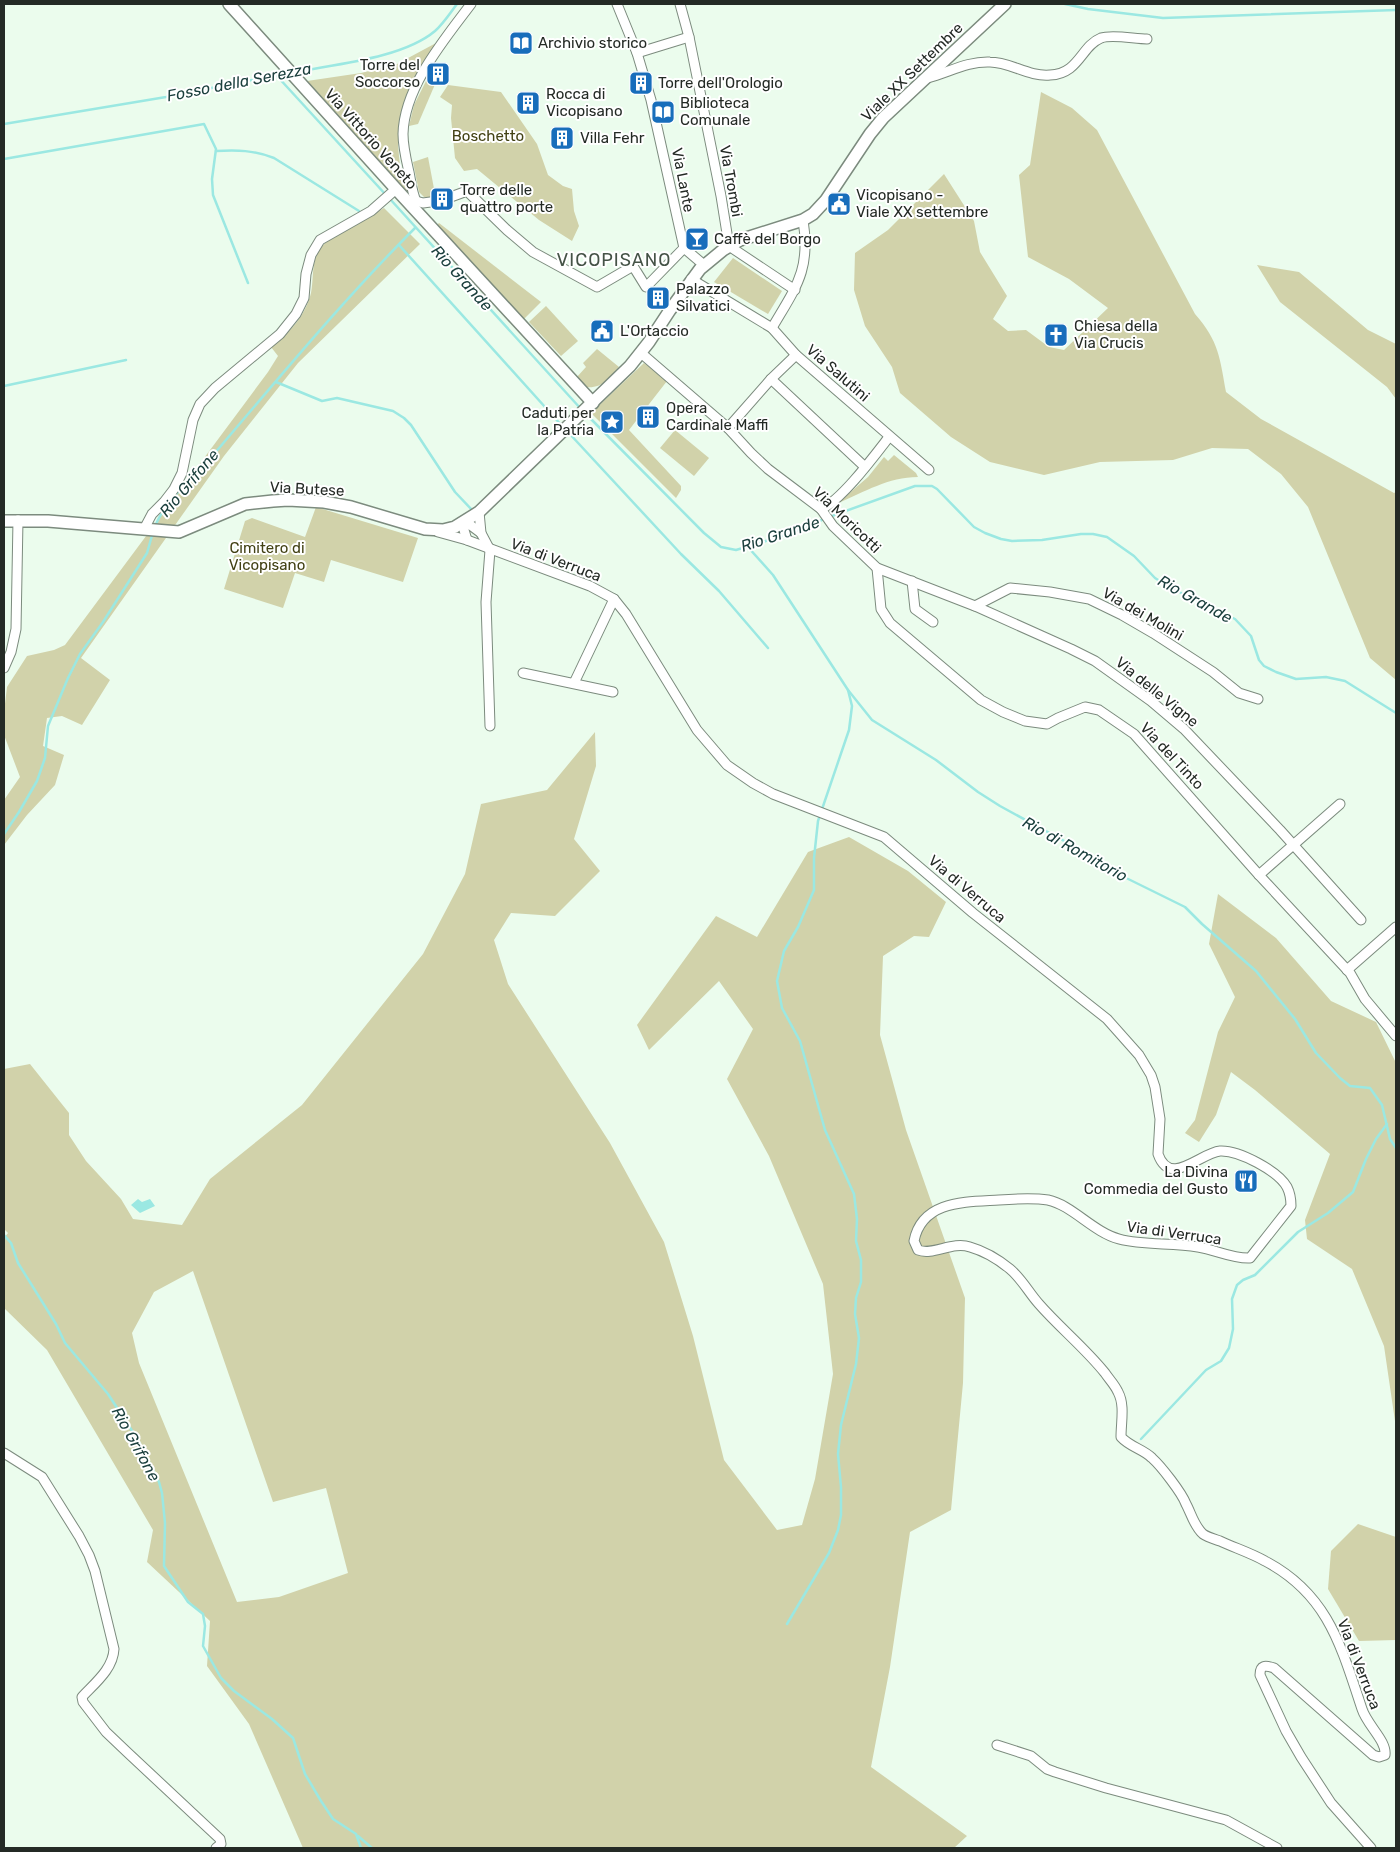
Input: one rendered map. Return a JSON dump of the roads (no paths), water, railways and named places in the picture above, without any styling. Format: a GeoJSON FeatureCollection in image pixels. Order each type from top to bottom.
{"type":"FeatureCollection","features":[{"type":"Feature","properties":{"kind":"street","name":"Via Vittorio Veneto"},"geometry":{"type":"LineString","coordinates":[[229,4],[304,86],[393,192],[413,204],[590,406]]}},
{"type":"Feature","properties":{"kind":"street"},"geometry":{"type":"LineString","coordinates":[[438,201],[413,204],[403,133],[408,104],[420,78],[471,4]]}},
{"type":"Feature","properties":{"kind":"street","name":"Via Lante"},"geometry":{"type":"LineString","coordinates":[[617,4],[637,53],[657,121],[684,248]]}},
{"type":"Feature","properties":{"kind":"street","name":"Via Trombi"},"geometry":{"type":"LineString","coordinates":[[680,4],[689,37],[721,196],[729,246]]}},
{"type":"Feature","properties":{"kind":"street","name":"Viale XX Settembre"},"geometry":{"type":"LineString","coordinates":[[641,353],[691,279],[704,265],[729,246],[751,236],[803,220],[813,214],[826,200],[870,134],[883,118],[1005,4]]}},
{"type":"Feature","properties":{"kind":"street"},"geometry":{"type":"LineString","coordinates":[[637,53],[689,37]]}},
{"type":"Feature","properties":{"kind":"street"},"geometry":{"type":"LineString","coordinates":[[924,79],[970,63],[990,62],[1008,64],[1039,75],[1050,76],[1071,68],[1094,42],[1101,38],[1147,39]]}},
{"type":"Feature","properties":{"kind":"street"},"geometry":{"type":"LineString","coordinates":[[448,198],[468,191],[507,230],[533,252],[597,287],[633,266],[646,287],[684,248],[704,265]]}},
{"type":"Feature","properties":{"kind":"street"},"geometry":{"type":"LineString","coordinates":[[144,529],[152,514],[174,489],[182,473],[193,420],[200,404],[215,388],[289,324],[304,298],[306,274],[311,255],[320,240],[371,211],[393,192]]}},
{"type":"Feature","properties":{"kind":"street"},"geometry":{"type":"LineString","coordinates":[[772,328],[795,290],[801,275],[806,252],[803,220]]}},
{"type":"Feature","properties":{"kind":"street"},"geometry":{"type":"LineString","coordinates":[[729,246],[795,290]]}},
{"type":"Feature","properties":{"kind":"street","name":"Via Salutini"},"geometry":{"type":"LineString","coordinates":[[691,279],[772,328],[796,355],[928,470]]}},
{"type":"Feature","properties":{"kind":"street","name":"Via Butese"},"geometry":{"type":"LineString","coordinates":[[4,521],[48,521],[183,532],[245,504],[273,500],[324,502],[352,507],[425,529],[443,530],[455,527],[479,512],[590,406],[641,353]]}},
{"type":"Feature","properties":{"kind":"street","name":"Via Moricotti"},"geometry":{"type":"LineString","coordinates":[[641,353],[728,428],[768,469],[822,511],[832,524],[877,568]]}},
{"type":"Feature","properties":{"kind":"street"},"geometry":{"type":"LineString","coordinates":[[728,428],[796,355]]}},
{"type":"Feature","properties":{"kind":"street"},"geometry":{"type":"LineString","coordinates":[[771,380],[866,467]]}},
{"type":"Feature","properties":{"kind":"street"},"geometry":{"type":"LineString","coordinates":[[822,511],[830,506],[866,467],[889,437]]}},
{"type":"Feature","properties":{"kind":"street","name":"Via di Verruca"},"geometry":{"type":"LineString","coordinates":[[479,512],[481,533],[490,550]]}},
{"type":"Feature","properties":{"kind":"street"},"geometry":{"type":"LineString","coordinates":[[4,668],[11,652],[16,629],[18,520]]}},
{"type":"Feature","properties":{"kind":"street"},"geometry":{"type":"LineString","coordinates":[[465,521],[464,530],[467,540]]}},
{"type":"Feature","properties":{"kind":"street","name":"Via di Verruca"},"geometry":{"type":"LineString","coordinates":[[465,521],[481,533]]}},
{"type":"Feature","properties":{"kind":"street","name":"Via di Verruca"},"geometry":{"type":"LineString","coordinates":[[425,529],[467,540],[590,586],[614,599],[626,614],[697,730],[718,756],[753,783],[779,797],[884,837],[973,913],[1107,1019],[1139,1056],[1151,1075],[1160,1108],[1158,1154],[1160,1161],[1167,1167],[1179,1169],[1217,1152],[1226,1151],[1235,1153],[1271,1170],[1288,1189],[1291,1206],[1250,1258],[1242,1258],[1198,1247],[1137,1243],[1116,1238],[1096,1228],[1061,1205],[1048,1200],[949,1204],[925,1219],[920,1225],[914,1241],[918,1250],[925,1253],[958,1245],[969,1247],[998,1260],[1011,1270],[1023,1282],[1039,1304],[1072,1336],[1110,1380],[1118,1392],[1122,1404],[1121,1437],[1151,1457],[1180,1493],[1204,1535],[1274,1565],[1308,1591],[1318,1603],[1338,1642],[1365,1719],[1383,1742],[1386,1748],[1385,1755],[1379,1757],[1373,1755],[1274,1668],[1267,1665],[1263,1666],[1260,1670],[1260,1675],[1286,1731],[1301,1757],[1331,1802],[1371,1848]]}},
{"type":"Feature","properties":{"kind":"street"},"geometry":{"type":"LineString","coordinates":[[490,550],[486,602],[490,726]]}},
{"type":"Feature","properties":{"kind":"street","name":"Via delle Vigne"},"geometry":{"type":"LineString","coordinates":[[877,568],[975,606],[1072,648],[1115,674],[1184,729],[1361,920]]}},
{"type":"Feature","properties":{"kind":"street","name":"Via del Tinto"},"geometry":{"type":"LineString","coordinates":[[877,568],[881,609],[890,623],[936,664],[981,700],[1025,721],[1047,724],[1086,707],[1099,710],[1134,734],[1153,753],[1259,875],[1347,970],[1365,999],[1396,1036]]}},
{"type":"Feature","properties":{"kind":"street"},"geometry":{"type":"LineString","coordinates":[[912,581],[915,610],[933,622]]}},
{"type":"Feature","properties":{"kind":"street","name":"Via dei Molini"},"geometry":{"type":"LineString","coordinates":[[975,606],[1010,588],[1050,592],[1089,599],[1153,633],[1213,672],[1239,693],[1258,699]]}},
{"type":"Feature","properties":{"kind":"street"},"geometry":{"type":"LineString","coordinates":[[574,683],[614,599]]}},
{"type":"Feature","properties":{"kind":"street"},"geometry":{"type":"LineString","coordinates":[[523,673],[613,692]]}},
{"type":"Feature","properties":{"kind":"street"},"geometry":{"type":"LineString","coordinates":[[1259,875],[1340,804]]}},
{"type":"Feature","properties":{"kind":"street"},"geometry":{"type":"LineString","coordinates":[[1347,970],[1396,927]]}},
{"type":"Feature","properties":{"kind":"street"},"geometry":{"type":"LineString","coordinates":[[4,1453],[42,1477],[79,1536],[95,1571],[114,1649],[114,1658],[104,1674],[82,1697],[83,1702],[120,1746],[220,1839],[221,1844],[216,1848]]}},
{"type":"Feature","properties":{"kind":"street"},"geometry":{"type":"LineString","coordinates":[[997,1745],[1031,1756],[1055,1772],[1106,1788],[1226,1820],[1277,1848]]}},
{"type":"Feature","properties":{"kind":"water"},"geometry":{"type":"Polygon","coordinates":[[[138,1199],[142,1202],[150,1199],[155,1206],[140,1213],[131,1205],[138,1199]]]}},
{"type":"Feature","properties":{"kind":"waterway","name":"Fosso della Serezza"},"geometry":{"type":"LineString","coordinates":[[296,72],[369,59],[406,48],[435,31],[457,4]]}},
{"type":"Feature","properties":{"kind":"waterway"},"geometry":{"type":"LineString","coordinates":[[1065,4],[1088,9],[1163,18],[1396,10]]}},
{"type":"Feature","properties":{"kind":"waterway","name":"Fosso della Serezza"},"geometry":{"type":"LineString","coordinates":[[4,124],[166,97],[288,73]]}},
{"type":"Feature","properties":{"kind":"waterway","name":"Rio Grande"},"geometry":{"type":"LineString","coordinates":[[277,76],[386,195]]}},
{"type":"Feature","properties":{"kind":"waterway"},"geometry":{"type":"LineString","coordinates":[[4,159],[204,124],[216,149],[212,179],[213,195],[248,283]]}},
{"type":"Feature","properties":{"kind":"waterway"},"geometry":{"type":"LineString","coordinates":[[216,151],[245,151],[274,158],[359,211]]}},
{"type":"Feature","properties":{"kind":"waterway","name":"Rio Grande"},"geometry":{"type":"LineString","coordinates":[[390,199],[581,409]]}},
{"type":"Feature","properties":{"kind":"waterway","name":"Rio Grifone"},"geometry":{"type":"LineString","coordinates":[[155,527],[159,517],[174,496],[220,447],[340,308],[415,228]]}},
{"type":"Feature","properties":{"kind":"waterway"},"geometry":{"type":"LineString","coordinates":[[399,245],[563,427]]}},
{"type":"Feature","properties":{"kind":"waterway"},"geometry":{"type":"LineString","coordinates":[[4,386],[126,360]]}},
{"type":"Feature","properties":{"kind":"waterway"},"geometry":{"type":"LineString","coordinates":[[276,382],[322,401],[337,398],[393,411],[404,418],[411,425],[455,492],[473,511]]}},
{"type":"Feature","properties":{"kind":"waterway","name":"Rio Grande"},"geometry":{"type":"LineString","coordinates":[[585,413],[704,533],[721,547],[736,550],[789,534],[824,519]]}},
{"type":"Feature","properties":{"kind":"waterway"},"geometry":{"type":"LineString","coordinates":[[567,431],[681,554],[719,591],[768,648]]}},
{"type":"Feature","properties":{"kind":"waterway","name":"Rio Grande"},"geometry":{"type":"LineString","coordinates":[[829,517],[915,486],[932,486],[974,527],[1001,539],[1012,541],[1042,540],[1081,534],[1107,537],[1134,556],[1155,578],[1169,587],[1235,619],[1251,636],[1259,660],[1264,666],[1296,679],[1326,677],[1345,681],[1396,713]]}},
{"type":"Feature","properties":{"kind":"waterway","name":"Rio Grifone"},"geometry":{"type":"LineString","coordinates":[[4,834],[37,781],[45,758],[48,726],[68,678],[80,654],[147,553],[153,532]]}},
{"type":"Feature","properties":{"kind":"waterway","name":"Rio di Romitorio"},"geometry":{"type":"LineString","coordinates":[[747,546],[773,575],[848,690],[872,720],[936,760],[1000,806],[1066,842],[1112,871],[1185,907],[1256,971],[1295,1019],[1316,1053],[1340,1078],[1350,1086],[1370,1088],[1382,1105],[1390,1139],[1396,1148]]}},
{"type":"Feature","properties":{"kind":"waterway"},"geometry":{"type":"LineString","coordinates":[[787,1624],[829,1553],[838,1530],[841,1515],[838,1454],[841,1425],[856,1364],[859,1338],[855,1314],[856,1298],[861,1282],[861,1260],[856,1241],[857,1219],[854,1194],[825,1130],[800,1041],[782,1008],[777,981],[784,951],[798,927],[814,890],[814,858],[818,821],[849,730],[852,706],[848,690]]}},
{"type":"Feature","properties":{"kind":"waterway"},"geometry":{"type":"LineString","coordinates":[[1141,1439],[1206,1370],[1221,1361],[1229,1348],[1233,1329],[1232,1299],[1237,1285],[1255,1275],[1298,1232],[1328,1213],[1353,1192],[1366,1159],[1376,1139],[1387,1124]]}},
{"type":"Feature","properties":{"kind":"waterway","name":"Rio Grifone"},"geometry":{"type":"LineString","coordinates":[[4,1235],[11,1243],[18,1263],[56,1324],[65,1343],[108,1394],[138,1440],[159,1482],[165,1523],[164,1566],[188,1602],[203,1614],[205,1626],[203,1646],[221,1678],[234,1691],[272,1719],[293,1738],[305,1774],[321,1801],[333,1819],[356,1834],[361,1848]]}},
{"type":"Feature","properties":{"kind":"waterway"},"geometry":{"type":"LineString","coordinates":[[358,1836],[372,1848]]}},
{"type":"Feature","properties":{"kind":"place","name":"Archivio storico"},"geometry":{"type":"Point","coordinates":[521,43]}},
{"type":"Feature","properties":{"kind":"place","name":"Torre del Soccorso"},"geometry":{"type":"Point","coordinates":[438,74]}},
{"type":"Feature","properties":{"kind":"place","name":"Torre dell'Orologio"},"geometry":{"type":"Point","coordinates":[641,83]}},
{"type":"Feature","properties":{"kind":"place","name":"Rocca di Vicopisano"},"geometry":{"type":"Point","coordinates":[528,103]}},
{"type":"Feature","properties":{"kind":"place","name":"Biblioteca Comunale"},"geometry":{"type":"Point","coordinates":[663,112]}},
{"type":"Feature","properties":{"kind":"place","name":"Villa Fehr"},"geometry":{"type":"Point","coordinates":[562,138]}},
{"type":"Feature","properties":{"kind":"place","name":"Torre delle quattro porte"},"geometry":{"type":"Point","coordinates":[442,199]}},
{"type":"Feature","properties":{"kind":"place","name":"Vicopisano - Viale XX settembre"},"geometry":{"type":"Point","coordinates":[839,204]}},
{"type":"Feature","properties":{"kind":"place","name":"Caffè del Borgo"},"geometry":{"type":"Point","coordinates":[697,239]}},
{"type":"Feature","properties":{"kind":"place","name":"Palazzo Silvatici"},"geometry":{"type":"Point","coordinates":[658,298]}},
{"type":"Feature","properties":{"kind":"place","name":"L'Ortaccio"},"geometry":{"type":"Point","coordinates":[602,331]}},
{"type":"Feature","properties":{"kind":"place","name":"Chiesa della Via Crucis"},"geometry":{"type":"Point","coordinates":[1056,335]}},
{"type":"Feature","properties":{"kind":"place","name":"Opera Cardinale Maffi"},"geometry":{"type":"Point","coordinates":[648,417]}},
{"type":"Feature","properties":{"kind":"place","name":"Caduti per la Patria"},"geometry":{"type":"Point","coordinates":[612,422]}},
{"type":"Feature","properties":{"kind":"place","name":"La Divina Commedia del Gusto"},"geometry":{"type":"Point","coordinates":[1246,1181]}},
{"type":"Feature","properties":{"kind":"district","name":"VICOPISANO"},"geometry":{"type":"Point","coordinates":[614,260]}},
{"type":"Feature","properties":{"kind":"park label","name":"Boschetto"},"geometry":{"type":"Point","coordinates":[488,136]}},
{"type":"Feature","properties":{"kind":"park label","name":"Cimitero di Vicopisano"},"geometry":{"type":"Point","coordinates":[267,556]}}]}
